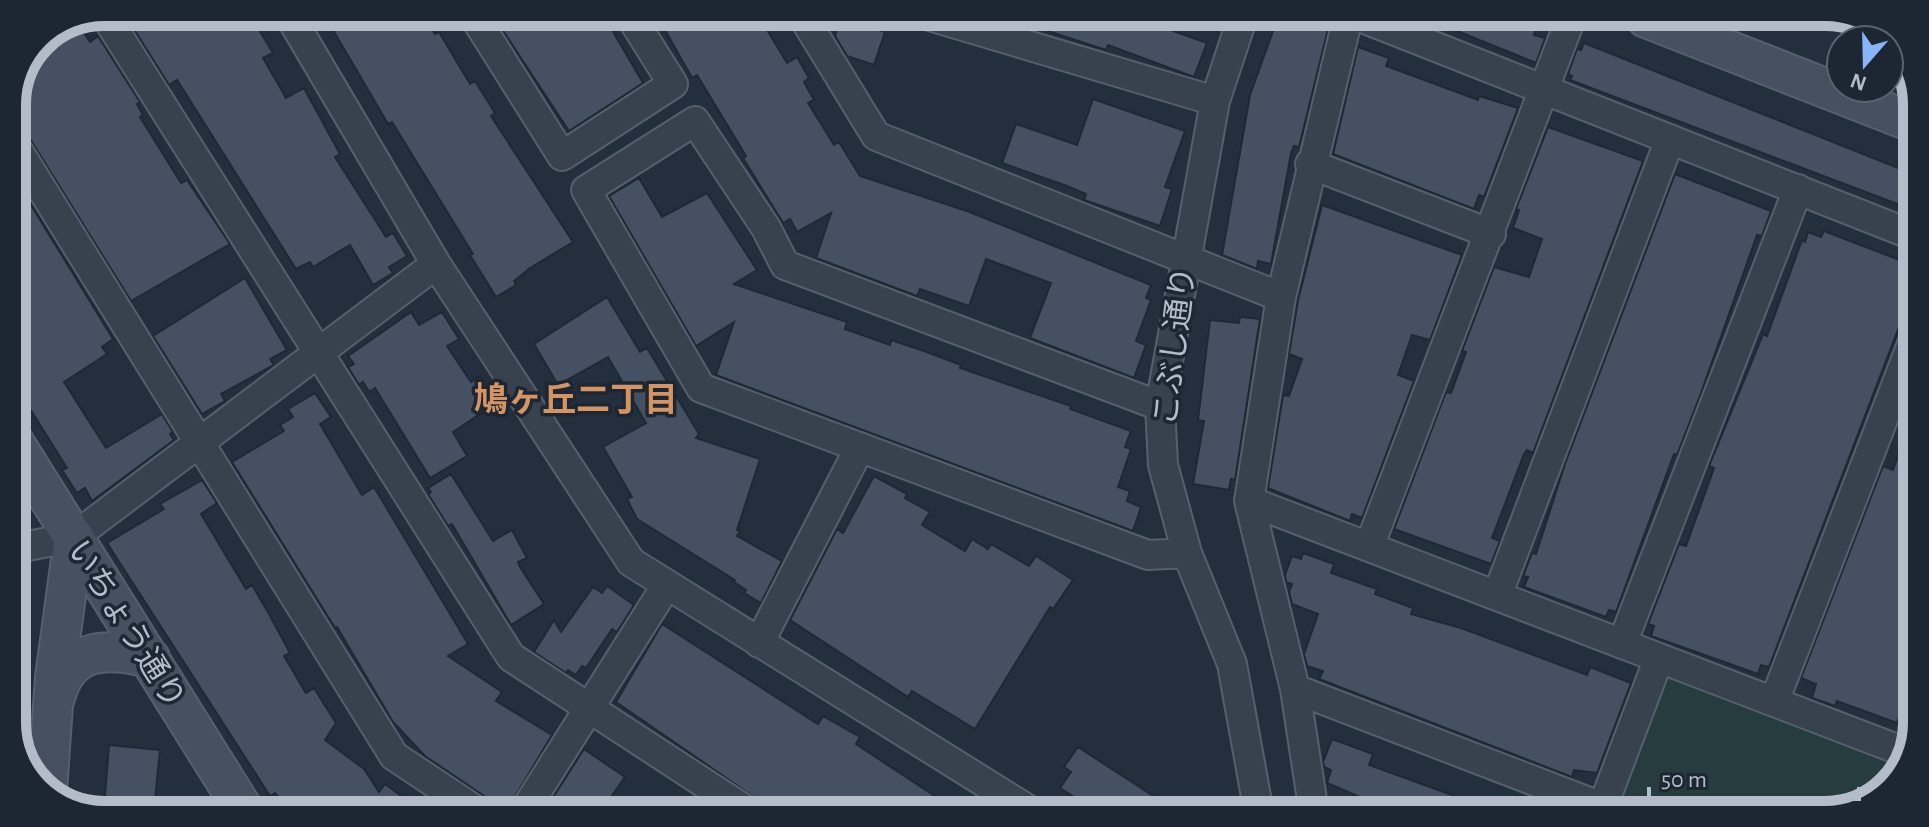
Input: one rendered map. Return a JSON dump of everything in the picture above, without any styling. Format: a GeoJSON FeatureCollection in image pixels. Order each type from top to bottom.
{"type":"FeatureCollection","features":[{"type":"Feature","properties":{"kind":"street"},"geometry":{"type":"LineString","coordinates":[[112,26],[511,657],[732,801]]}},
{"type":"Feature","properties":{"kind":"street"},"geometry":{"type":"LineString","coordinates":[[296,26],[436,264],[631,562],[1014,801]]}},
{"type":"Feature","properties":{"kind":"street"},"geometry":{"type":"LineString","coordinates":[[480,26],[562,156],[673,84],[637,26]]}},
{"type":"Feature","properties":{"kind":"street"},"geometry":{"type":"LineString","coordinates":[[813,26],[876,136],[1281,297]]}},
{"type":"Feature","properties":{"kind":"street"},"geometry":{"type":"LineString","coordinates":[[963,26],[1215,101]]}},
{"type":"Feature","properties":{"kind":"street","name":"こぶし通り"},"geometry":{"type":"LineString","coordinates":[[1240,26],[1215,101],[1160,406],[1163,465],[1187,553],[1232,664],[1257,801]]}},
{"type":"Feature","properties":{"kind":"street"},"geometry":{"type":"LineString","coordinates":[[1312,801],[1295,689],[1249,501],[1281,297],[1310,164],[1346,26]]}},
{"type":"Feature","properties":{"kind":"street"},"geometry":{"type":"LineString","coordinates":[[1383,26],[1903,231]]}},
{"type":"Feature","properties":{"kind":"street"},"geometry":{"type":"LineString","coordinates":[[1369,547],[1568,26]]}},
{"type":"Feature","properties":{"kind":"street"},"geometry":{"type":"LineString","coordinates":[[1666,26],[1903,119]]}},
{"type":"Feature","properties":{"kind":"street"},"geometry":{"type":"LineString","coordinates":[[1160,406],[785,265],[766,228],[695,121],[586,190],[701,388],[1148,555],[1187,553]]}},
{"type":"Feature","properties":{"kind":"street"},"geometry":{"type":"LineString","coordinates":[[1497,596],[1670,139]]}},
{"type":"Feature","properties":{"kind":"street"},"geometry":{"type":"LineString","coordinates":[[26,163],[394,756],[462,801]]}},
{"type":"Feature","properties":{"kind":"street"},"geometry":{"type":"LineString","coordinates":[[1310,164],[1491,234]]}},
{"type":"Feature","properties":{"kind":"street"},"geometry":{"type":"LineString","coordinates":[[1622,644],[1798,189]]}},
{"type":"Feature","properties":{"kind":"street"},"geometry":{"type":"LineString","coordinates":[[26,546],[74,537],[436,264]]}},
{"type":"Feature","properties":{"kind":"street"},"geometry":{"type":"LineString","coordinates":[[1774,702],[1903,368]]}},
{"type":"Feature","properties":{"kind":"street"},"geometry":{"type":"LineString","coordinates":[[759,643],[860,447]]}},
{"type":"Feature","properties":{"kind":"street","name":"いちょう通り"},"geometry":{"type":"LineString","coordinates":[[26,461],[238,801]]}},
{"type":"Feature","properties":{"kind":"street"},"geometry":{"type":"LineString","coordinates":[[1249,501],[1774,702],[1900,744]]}},
{"type":"Feature","properties":{"kind":"street"},"geometry":{"type":"LineString","coordinates":[[48,777],[53,705],[74,537]]}},
{"type":"Feature","properties":{"kind":"street"},"geometry":{"type":"LineString","coordinates":[[531,801],[666,586]]}},
{"type":"Feature","properties":{"kind":"street"},"geometry":{"type":"LineString","coordinates":[[53,705],[58,684],[75,662],[97,652],[118,650],[150,658]]}},
{"type":"Feature","properties":{"kind":"street"},"geometry":{"type":"LineString","coordinates":[[1605,801],[1659,658]]}},
{"type":"Feature","properties":{"kind":"street"},"geometry":{"type":"LineString","coordinates":[[1295,689],[1576,801]]}},
{"type":"Feature","properties":{"kind":"green space"},"geometry":{"type":"Polygon","coordinates":[[[1672,677],[1894,760],[1884,775],[1869,788],[1836,800],[1619,801],[1664,681],[1672,677]]]}},
{"type":"Feature","properties":{"kind":"building"},"geometry":{"type":"Polygon","coordinates":[[[132,26],[257,26],[273,53],[263,58],[286,98],[304,88],[340,154],[335,157],[386,237],[393,233],[407,256],[389,267],[393,273],[373,285],[350,245],[313,267],[310,262],[296,269],[177,80],[169,85],[132,26]]]}},
{"type":"Feature","properties":{"kind":"building"},"geometry":{"type":"Polygon","coordinates":[[[331,26],[430,26],[435,34],[439,32],[470,84],[475,81],[495,113],[491,116],[573,242],[530,268],[514,281],[516,285],[496,297],[392,122],[388,124],[331,26]]]}},
{"type":"Feature","properties":{"kind":"building"},"geometry":{"type":"Polygon","coordinates":[[[500,26],[610,26],[643,83],[569,131],[500,26]]]}},
{"type":"Feature","properties":{"kind":"building"},"geometry":{"type":"Polygon","coordinates":[[[663,26],[765,26],[787,63],[797,57],[809,78],[804,82],[814,100],[808,103],[834,145],[839,142],[860,176],[967,211],[1151,285],[1146,298],[1151,300],[1136,341],[1146,345],[1134,378],[1030,338],[1051,283],[986,259],[969,306],[920,289],[917,296],[816,258],[831,213],[797,232],[790,219],[783,223],[697,75],[692,78],[663,26]]]}},
{"type":"Feature","properties":{"kind":"building"},"geometry":{"type":"Polygon","coordinates":[[[838,26],[867,26],[885,32],[874,65],[847,56],[835,36],[838,26]]]}},
{"type":"Feature","properties":{"kind":"building"},"geometry":{"type":"Polygon","coordinates":[[[1032,26],[1159,26],[1207,43],[1194,77],[1108,45],[1106,50],[1032,26]]]}},
{"type":"Feature","properties":{"kind":"building"},"geometry":{"type":"Polygon","coordinates":[[[1275,26],[1329,26],[1299,147],[1294,146],[1291,153],[1271,264],[1258,261],[1257,269],[1222,255],[1250,95],[1275,26]]]}},
{"type":"Feature","properties":{"kind":"building"},"geometry":{"type":"Polygon","coordinates":[[[1445,26],[1537,26],[1534,35],[1545,38],[1536,63],[1445,26]]]}},
{"type":"Feature","properties":{"kind":"building"},"geometry":{"type":"Polygon","coordinates":[[[82,29],[90,42],[98,36],[140,102],[137,104],[143,115],[140,117],[181,183],[187,180],[230,244],[131,301],[26,132],[26,98],[34,69],[52,45],[82,29]]]}},
{"type":"Feature","properties":{"kind":"building"},"geometry":{"type":"Polygon","coordinates":[[[1584,43],[1903,170],[1903,206],[1570,80],[1572,76],[1568,74],[1577,49],[1581,50],[1584,43]]]}},
{"type":"Feature","properties":{"kind":"building"},"geometry":{"type":"Polygon","coordinates":[[[1358,47],[1389,58],[1386,66],[1478,100],[1479,96],[1518,108],[1484,197],[1479,195],[1474,209],[1333,154],[1358,47]]]}},
{"type":"Feature","properties":{"kind":"building"},"geometry":{"type":"Polygon","coordinates":[[[1093,99],[1185,131],[1165,187],[1172,189],[1160,226],[1084,200],[1086,194],[1002,163],[1016,124],[1077,145],[1093,99]]]}},
{"type":"Feature","properties":{"kind":"building"},"geometry":{"type":"Polygon","coordinates":[[[1548,127],[1643,161],[1533,453],[1527,450],[1524,454],[1492,538],[1500,541],[1491,564],[1394,529],[1446,392],[1451,393],[1466,352],[1462,351],[1494,267],[1529,277],[1542,239],[1513,228],[1519,210],[1516,209],[1548,127]]]}},
{"type":"Feature","properties":{"kind":"building"},"geometry":{"type":"Polygon","coordinates":[[[1675,174],[1771,211],[1762,236],[1757,235],[1701,393],[1677,455],[1674,454],[1616,612],[1609,610],[1606,617],[1524,587],[1528,577],[1523,576],[1532,553],[1536,554],[1565,464],[1675,174]]]}},
{"type":"Feature","properties":{"kind":"building"},"geometry":{"type":"Polygon","coordinates":[[[639,178],[662,217],[707,193],[757,270],[734,284],[847,322],[845,329],[890,345],[891,340],[924,351],[961,365],[960,368],[1071,406],[1070,409],[1131,431],[1125,447],[1131,449],[1118,487],[1130,491],[1127,501],[1141,507],[1133,531],[716,375],[734,322],[696,346],[609,196],[639,178]]]}},
{"type":"Feature","properties":{"kind":"building"},"geometry":{"type":"Polygon","coordinates":[[[26,197],[113,339],[102,347],[107,354],[64,382],[106,448],[162,414],[173,432],[170,434],[174,440],[92,501],[85,488],[77,493],[62,470],[67,468],[26,402],[26,197]]]}},
{"type":"Feature","properties":{"kind":"building"},"geometry":{"type":"Polygon","coordinates":[[[1322,205],[1462,255],[1430,340],[1412,335],[1398,375],[1414,381],[1362,518],[1352,514],[1350,521],[1268,488],[1283,395],[1289,396],[1302,359],[1289,354],[1298,300],[1322,205]]]}},
{"type":"Feature","properties":{"kind":"building"},"geometry":{"type":"Polygon","coordinates":[[[1824,231],[1903,261],[1903,316],[1769,667],[1761,665],[1758,674],[1651,636],[1654,626],[1648,624],[1679,544],[1686,546],[1714,468],[1709,466],[1763,334],[1767,336],[1802,240],[1805,242],[1808,232],[1821,237],[1824,231]]]}},
{"type":"Feature","properties":{"kind":"building"},"geometry":{"type":"Polygon","coordinates":[[[245,278],[287,350],[270,359],[274,365],[221,394],[225,401],[202,414],[153,336],[245,278]]]}},
{"type":"Feature","properties":{"kind":"building"},"geometry":{"type":"Polygon","coordinates":[[[607,297],[640,352],[647,348],[699,434],[696,438],[760,459],[737,536],[782,561],[761,603],[744,593],[746,590],[735,580],[637,519],[627,499],[632,497],[603,447],[646,423],[608,357],[558,385],[534,344],[607,297]]]}},
{"type":"Feature","properties":{"kind":"building"},"geometry":{"type":"Polygon","coordinates":[[[411,312],[419,325],[442,312],[459,339],[447,346],[471,382],[480,376],[495,397],[483,405],[486,410],[453,432],[467,456],[430,478],[375,388],[369,392],[363,382],[359,385],[348,367],[354,364],[348,356],[411,312]]]}},
{"type":"Feature","properties":{"kind":"building"},"geometry":{"type":"Polygon","coordinates":[[[1240,317],[1260,319],[1235,480],[1231,479],[1229,490],[1193,484],[1204,421],[1198,420],[1210,320],[1239,323],[1240,317]]]}},
{"type":"Feature","properties":{"kind":"building"},"geometry":{"type":"Polygon","coordinates":[[[315,393],[331,417],[320,424],[362,495],[374,487],[468,644],[448,656],[502,692],[496,701],[552,735],[513,801],[494,798],[488,801],[425,756],[393,722],[337,627],[232,462],[284,431],[280,425],[293,417],[288,409],[315,393]]]}},
{"type":"Feature","properties":{"kind":"building"},"geometry":{"type":"Polygon","coordinates":[[[1903,442],[1903,707],[1897,723],[1837,701],[1835,706],[1812,698],[1816,684],[1801,678],[1883,466],[1893,470],[1903,442]]]}},
{"type":"Feature","properties":{"kind":"building"},"geometry":{"type":"Polygon","coordinates":[[[451,474],[493,541],[512,530],[527,558],[518,562],[544,604],[511,625],[452,524],[448,526],[428,494],[431,492],[428,488],[451,474]]]}},
{"type":"Feature","properties":{"kind":"building"},"geometry":{"type":"Polygon","coordinates":[[[874,476],[907,494],[905,498],[930,512],[922,525],[965,551],[972,539],[988,549],[991,544],[1029,566],[1036,556],[1073,580],[1053,609],[1050,607],[975,729],[912,691],[908,697],[790,620],[837,529],[843,533],[874,476]]]}},
{"type":"Feature","properties":{"kind":"building"},"geometry":{"type":"Polygon","coordinates":[[[202,480],[217,503],[201,514],[246,589],[252,585],[290,653],[284,656],[306,693],[314,688],[336,723],[325,740],[364,769],[379,792],[385,784],[408,801],[282,801],[275,793],[270,796],[107,543],[164,509],[160,504],[202,480]]]}},
{"type":"Feature","properties":{"kind":"building"},"geometry":{"type":"Polygon","coordinates":[[[1303,553],[1334,564],[1331,573],[1377,589],[1375,594],[1413,608],[1411,614],[1461,628],[1587,675],[1590,667],[1631,683],[1597,773],[1574,770],[1572,777],[1319,679],[1323,671],[1307,666],[1304,654],[1318,614],[1292,604],[1289,592],[1292,584],[1286,582],[1285,575],[1292,556],[1301,559],[1303,553]]]}},
{"type":"Feature","properties":{"kind":"building"},"geometry":{"type":"Polygon","coordinates":[[[607,586],[634,605],[617,632],[612,629],[586,668],[582,666],[576,675],[568,670],[566,673],[534,652],[554,620],[561,632],[593,587],[602,593],[607,586]]]}},
{"type":"Feature","properties":{"kind":"building"},"geometry":{"type":"Polygon","coordinates":[[[662,624],[818,724],[823,716],[860,737],[856,744],[942,801],[760,801],[616,702],[662,624]]]}},
{"type":"Feature","properties":{"kind":"building"},"geometry":{"type":"Polygon","coordinates":[[[1332,739],[1373,754],[1369,765],[1452,795],[1450,801],[1369,801],[1327,783],[1331,770],[1324,767],[1332,739]]]}},
{"type":"Feature","properties":{"kind":"building"},"geometry":{"type":"Polygon","coordinates":[[[109,745],[160,750],[155,801],[105,801],[109,745]]]}},
{"type":"Feature","properties":{"kind":"building"},"geometry":{"type":"Polygon","coordinates":[[[1078,747],[1161,801],[1081,801],[1060,788],[1071,772],[1064,767],[1078,747]]]}},
{"type":"Feature","properties":{"kind":"building"},"geometry":{"type":"Polygon","coordinates":[[[584,749],[625,777],[608,801],[551,801],[584,749]]]}},
{"type":"Feature","properties":{"kind":"district","name":"鳩ヶ丘二丁目"},"geometry":{"type":"Point","coordinates":[576,399]}}]}
